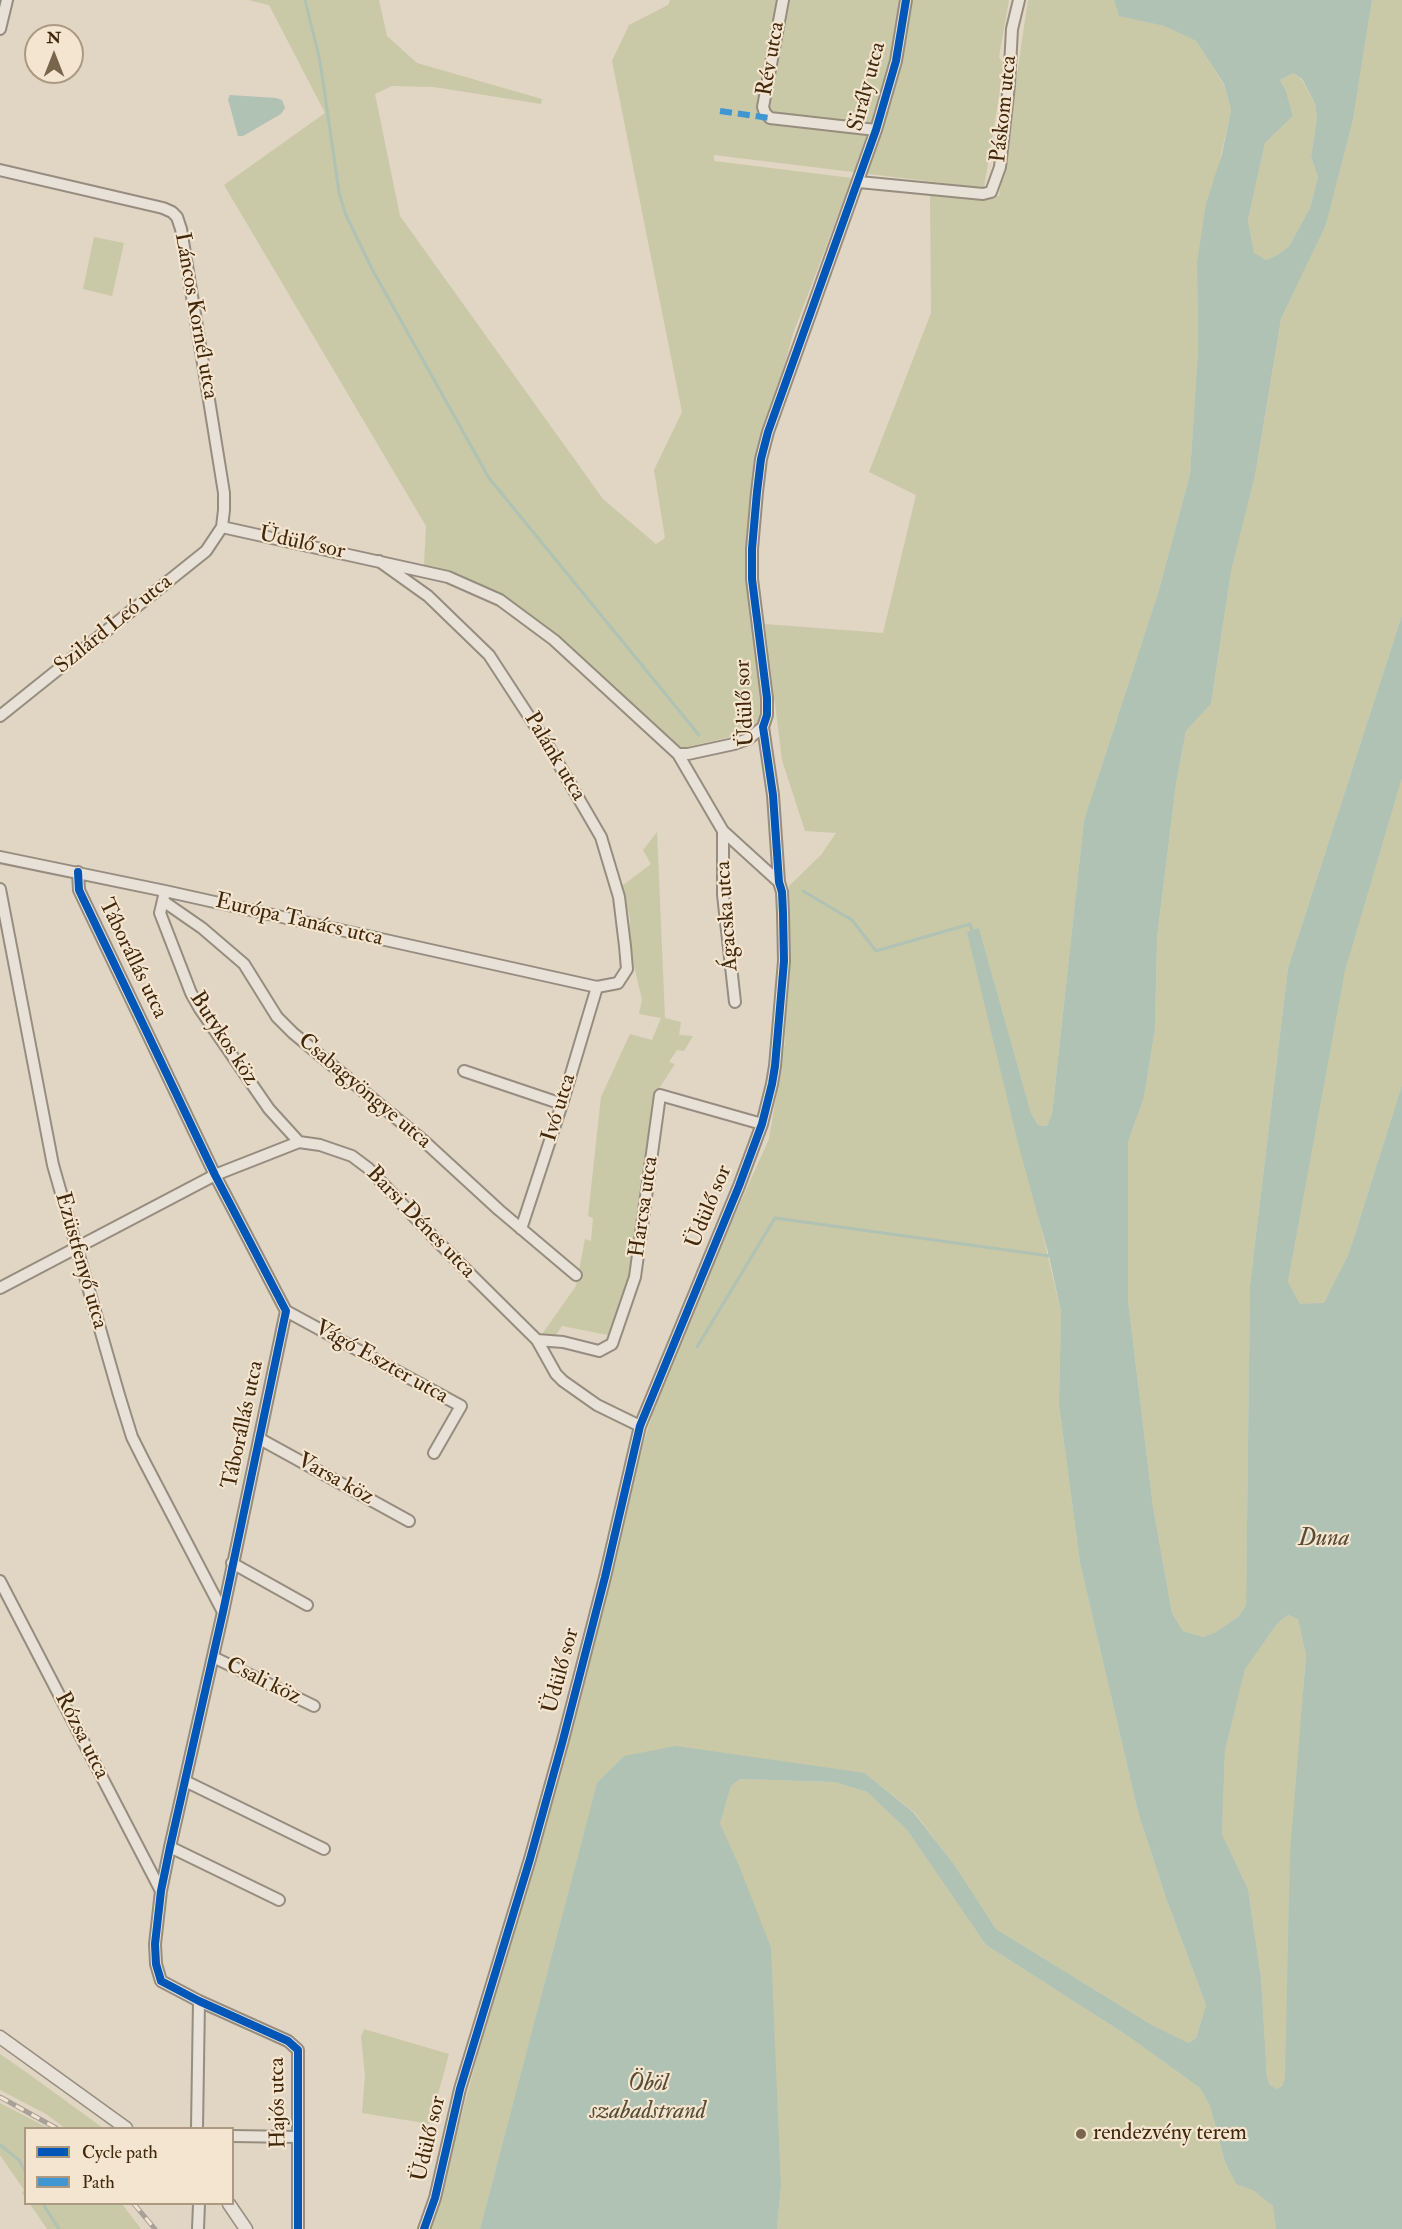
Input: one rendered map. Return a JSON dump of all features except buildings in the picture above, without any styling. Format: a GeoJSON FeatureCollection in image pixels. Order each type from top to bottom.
{"type":"FeatureCollection","features":[{"type":"Feature","properties":{"kind":"street"},"geometry":{"type":"LineString","coordinates":[[0,29],[7,0]]}},
{"type":"Feature","properties":{"kind":"street","name":"Rév utca"},"geometry":{"type":"LineString","coordinates":[[783,0],[763,107],[765,113],[770,118],[876,130]]}},
{"type":"Feature","properties":{"kind":"street","name":"Sirály utca"},"geometry":{"type":"LineString","coordinates":[[859,182],[896,61],[906,0]]}},
{"type":"Feature","properties":{"kind":"street","name":"Páskom utca"},"geometry":{"type":"LineString","coordinates":[[859,182],[982,194],[991,192],[1000,166],[1009,86],[1012,29],[1019,0]]}},
{"type":"Feature","properties":{"kind":"street","name":"Láncos Kornél utca"},"geometry":{"type":"LineString","coordinates":[[0,170],[163,208],[172,212],[177,218],[182,229],[224,493],[222,528]]}},
{"type":"Feature","properties":{"kind":"street","name":"Üdülő sor"},"geometry":{"type":"LineString","coordinates":[[424,2229],[435,2198],[463,2079],[530,1859],[563,1740],[605,1577],[640,1426],[739,1186],[762,1124],[776,1066],[784,961],[783,902],[779,882],[774,795],[763,728],[767,716],[767,698],[752,579],[752,549],[761,459],[784,388],[859,182]]}},
{"type":"Feature","properties":{"kind":"street","name":"Üdülő sor"},"geometry":{"type":"LineString","coordinates":[[222,528],[448,577],[500,600],[554,640],[678,754],[723,831],[779,882]]}},
{"type":"Feature","properties":{"kind":"street","name":"Szilárd Leó utca"},"geometry":{"type":"LineString","coordinates":[[0,716],[206,551],[222,528]]}},
{"type":"Feature","properties":{"kind":"street","name":"Palánk utca"},"geometry":{"type":"LineString","coordinates":[[379,561],[428,596],[489,655],[547,744],[601,837],[619,897],[627,969],[618,983],[597,987]]}},
{"type":"Feature","properties":{"kind":"street","name":"Üdülő sor"},"geometry":{"type":"LineString","coordinates":[[678,754],[708,750],[748,739],[763,728]]}},
{"type":"Feature","properties":{"kind":"street","name":"Ágacska utca"},"geometry":{"type":"LineString","coordinates":[[723,831],[723,895],[735,1002]]}},
{"type":"Feature","properties":{"kind":"street","name":"Európa Tanács utca"},"geometry":{"type":"LineString","coordinates":[[0,857],[78,872],[164,896],[597,987]]}},
{"type":"Feature","properties":{"kind":"street","name":"Táborállás utca"},"geometry":{"type":"LineString","coordinates":[[78,872],[79,890],[215,1175],[286,1311],[223,1612],[161,1891],[156,1931],[158,1976],[168,1985],[199,2001]]}},
{"type":"Feature","properties":{"kind":"street","name":"Ezüstfenyő utca"},"geometry":{"type":"LineString","coordinates":[[0,889],[53,1165],[132,1437],[223,1612]]}},
{"type":"Feature","properties":{"kind":"street","name":"Butykos köz"},"geometry":{"type":"LineString","coordinates":[[164,896],[160,913],[200,1009],[269,1109],[299,1142]]}},
{"type":"Feature","properties":{"kind":"street","name":"Csabagyöngye utca"},"geometry":{"type":"LineString","coordinates":[[164,896],[244,964],[277,1017],[293,1034],[425,1142],[521,1229],[576,1275]]}},
{"type":"Feature","properties":{"kind":"street","name":"Ivó utca"},"geometry":{"type":"LineString","coordinates":[[521,1229],[597,987]]}},
{"type":"Feature","properties":{"kind":"street"},"geometry":{"type":"LineString","coordinates":[[464,1071],[562,1104]]}},
{"type":"Feature","properties":{"kind":"street","name":"Harcsa utca"},"geometry":{"type":"LineString","coordinates":[[537,1340],[563,1342],[599,1350],[612,1344],[635,1277],[660,1095],[762,1124]]}},
{"type":"Feature","properties":{"kind":"street"},"geometry":{"type":"LineString","coordinates":[[0,1288],[215,1175],[299,1142]]}},
{"type":"Feature","properties":{"kind":"street","name":"Barsi Dénes utca"},"geometry":{"type":"LineString","coordinates":[[299,1142],[338,1150],[352,1156],[368,1168],[440,1244],[537,1340],[556,1374],[563,1381],[597,1405],[640,1426]]}},
{"type":"Feature","properties":{"kind":"street","name":"Vágó Eszter utca"},"geometry":{"type":"LineString","coordinates":[[286,1311],[461,1406],[434,1453]]}},
{"type":"Feature","properties":{"kind":"street","name":"Varsa köz"},"geometry":{"type":"LineString","coordinates":[[260,1439],[409,1521]]}},
{"type":"Feature","properties":{"kind":"street"},"geometry":{"type":"LineString","coordinates":[[232,1563],[308,1605]]}},
{"type":"Feature","properties":{"kind":"street","name":"Rózsa utca"},"geometry":{"type":"LineString","coordinates":[[0,1581],[161,1891]]}},
{"type":"Feature","properties":{"kind":"street","name":"Csali köz"},"geometry":{"type":"LineString","coordinates":[[213,1657],[314,1706]]}},
{"type":"Feature","properties":{"kind":"street"},"geometry":{"type":"LineString","coordinates":[[185,1781],[324,1849]]}},
{"type":"Feature","properties":{"kind":"street"},"geometry":{"type":"LineString","coordinates":[[170,1847],[279,1900]]}},
{"type":"Feature","properties":{"kind":"street"},"geometry":{"type":"LineString","coordinates":[[197,2127],[199,2001]]}},
{"type":"Feature","properties":{"kind":"street","name":"Hajós utca"},"geometry":{"type":"LineString","coordinates":[[199,2001],[288,2041],[298,2050],[298,2229]]}},
{"type":"Feature","properties":{"kind":"street"},"geometry":{"type":"LineString","coordinates":[[0,2037],[125,2127]]}},
{"type":"Feature","properties":{"kind":"street"},"geometry":{"type":"LineString","coordinates":[[234,2136],[298,2137]]}},
{"type":"Feature","properties":{"kind":"street"},"geometry":{"type":"LineString","coordinates":[[198,2229],[200,2205]]}},
{"type":"Feature","properties":{"kind":"street"},"geometry":{"type":"LineString","coordinates":[[230,2205],[246,2229]]}},
{"type":"Feature","properties":{"kind":"green space"},"geometry":{"type":"Polygon","coordinates":[[[248,0],[379,0],[387,36],[417,63],[542,99],[541,104],[434,87],[392,86],[375,94],[400,216],[603,499],[656,544],[665,538],[654,470],[682,412],[612,61],[629,25],[668,5],[670,0],[1009,0],[999,57],[1004,66],[984,188],[714,155],[714,161],[852,178],[793,334],[761,450],[750,541],[767,723],[747,733],[678,749],[493,593],[424,566],[426,526],[224,185],[325,113],[269,5],[248,0]]]}},
{"type":"Feature","properties":{"kind":"green space"},"geometry":{"type":"Polygon","coordinates":[[[1028,0],[1114,0],[1120,16],[1164,26],[1196,41],[1224,85],[1231,110],[1197,263],[1198,350],[1190,474],[1159,590],[1084,820],[1052,1114],[1047,1126],[1038,1125],[1031,1113],[979,928],[1036,1206],[1061,1312],[1059,1405],[1080,1563],[1138,1812],[1166,1898],[1206,2005],[1196,2038],[1189,2043],[1152,2025],[996,1929],[954,1864],[914,1812],[865,1773],[624,1756],[597,1784],[480,2229],[431,2229],[631,1484],[668,1363],[769,1139],[785,1042],[789,886],[821,855],[836,833],[805,831],[782,760],[765,624],[883,633],[916,495],[869,472],[931,313],[930,194],[999,196],[1028,0]]]}},
{"type":"Feature","properties":{"kind":"green space"},"geometry":{"type":"Polygon","coordinates":[[[1372,0],[1402,0],[1402,615],[1288,968],[1250,1285],[1246,1605],[1239,1616],[1216,1632],[1203,1637],[1183,1631],[1172,1613],[1153,1507],[1128,1300],[1128,1142],[1144,1097],[1155,1029],[1157,938],[1176,784],[1186,731],[1211,704],[1231,572],[1255,476],[1281,319],[1326,225],[1353,120],[1372,0]]]}},
{"type":"Feature","properties":{"kind":"green space"},"geometry":{"type":"Polygon","coordinates":[[[1293,73],[1301,79],[1315,103],[1317,117],[1311,157],[1318,177],[1310,208],[1289,246],[1266,260],[1254,254],[1248,220],[1265,143],[1293,116],[1286,91],[1280,80],[1293,73]]]}},
{"type":"Feature","properties":{"kind":"green space"},"geometry":{"type":"Polygon","coordinates":[[[94,237],[124,243],[112,296],[83,289],[94,237]]]}},
{"type":"Feature","properties":{"kind":"green space"},"geometry":{"type":"Polygon","coordinates":[[[1402,778],[1402,1085],[1349,1253],[1324,1304],[1300,1304],[1288,1282],[1345,970],[1402,778]]]}},
{"type":"Feature","properties":{"kind":"green space"},"geometry":{"type":"Polygon","coordinates":[[[657,832],[665,1018],[681,1022],[679,1035],[693,1036],[684,1051],[677,1050],[669,1062],[675,1064],[658,1090],[633,1275],[613,1336],[562,1326],[553,1339],[540,1337],[576,1286],[585,1239],[591,1241],[593,1218],[588,1216],[601,1097],[630,1034],[652,1040],[661,1018],[639,1014],[642,1000],[630,948],[630,918],[622,886],[651,864],[643,850],[657,832]]]}},
{"type":"Feature","properties":{"kind":"green space"},"geometry":{"type":"Polygon","coordinates":[[[1288,1615],[1298,1619],[1306,1655],[1285,2079],[1282,2086],[1277,2089],[1270,2085],[1267,2077],[1261,1977],[1248,1889],[1222,1834],[1225,1751],[1245,1668],[1277,1624],[1288,1615]]]}},
{"type":"Feature","properties":{"kind":"green space"},"geometry":{"type":"Polygon","coordinates":[[[740,1779],[834,1782],[867,1792],[907,1830],[986,1945],[1125,2034],[1200,2088],[1210,2106],[1225,2162],[1236,2184],[1254,2191],[1274,2206],[1276,2229],[777,2229],[781,2185],[773,2009],[720,1824],[731,1786],[740,1779]]]}},
{"type":"Feature","properties":{"kind":"green space"},"geometry":{"type":"Polygon","coordinates":[[[364,2029],[449,2054],[430,2124],[362,2113],[365,2075],[361,2037],[364,2029]]]}},
{"type":"Feature","properties":{"kind":"green space"},"geometry":{"type":"Polygon","coordinates":[[[0,2054],[102,2127],[64,2127],[46,2114],[0,2090],[0,2054]]]}},
{"type":"Feature","properties":{"kind":"green space"},"geometry":{"type":"Polygon","coordinates":[[[0,2103],[46,2127],[24,2127],[24,2190],[0,2155],[0,2103]]]}},
{"type":"Feature","properties":{"kind":"green space"},"geometry":{"type":"Polygon","coordinates":[[[31,2205],[123,2205],[141,2229],[47,2229],[31,2205]]]}},
{"type":"Feature","properties":{"kind":"water"},"geometry":{"type":"Polygon","coordinates":[[[1114,0],[1372,0],[1353,120],[1326,225],[1281,319],[1255,476],[1231,572],[1211,704],[1186,731],[1176,784],[1157,938],[1155,1029],[1144,1097],[1128,1142],[1128,1300],[1153,1507],[1172,1613],[1183,1631],[1203,1637],[1216,1632],[1239,1616],[1246,1605],[1250,1285],[1288,968],[1402,615],[1402,778],[1345,971],[1288,1282],[1300,1304],[1324,1303],[1349,1253],[1402,1085],[1402,2229],[1276,2229],[1273,2206],[1254,2191],[1236,2184],[1225,2162],[1210,2106],[1200,2088],[1125,2034],[986,1945],[907,1830],[867,1792],[834,1782],[740,1779],[731,1786],[720,1824],[771,1948],[781,2185],[777,2229],[480,2229],[597,1783],[624,1756],[676,1746],[865,1773],[913,1812],[954,1864],[996,1929],[1152,2025],[1189,2043],[1196,2038],[1206,2005],[1166,1898],[1138,1812],[1080,1563],[1059,1405],[1061,1312],[967,932],[979,928],[1031,1113],[1038,1125],[1047,1126],[1052,1114],[1084,820],[1159,590],[1190,474],[1198,350],[1197,263],[1206,204],[1222,154],[1231,110],[1224,84],[1196,41],[1164,26],[1119,16],[1114,0]],[[1293,73],[1280,80],[1286,91],[1293,116],[1265,143],[1248,220],[1254,253],[1266,260],[1289,246],[1310,208],[1318,177],[1311,157],[1317,117],[1315,103],[1302,79],[1293,73]],[[1288,1615],[1277,1624],[1245,1669],[1225,1751],[1222,1834],[1248,1889],[1261,1977],[1267,2077],[1270,2085],[1277,2089],[1282,2086],[1285,2078],[1290,1854],[1306,1655],[1298,1619],[1288,1615]]]}},
{"type":"Feature","properties":{"kind":"water"},"geometry":{"type":"Polygon","coordinates":[[[230,95],[276,98],[282,100],[285,108],[281,114],[243,136],[238,136],[228,99],[230,95]]]}},
{"type":"Feature","properties":{"kind":"waterway"},"geometry":{"type":"LineString","coordinates":[[305,0],[320,61],[339,192],[345,213],[372,269],[489,478],[699,735]]}},
{"type":"Feature","properties":{"kind":"waterway"},"geometry":{"type":"LineString","coordinates":[[803,891],[852,920],[876,951],[970,924],[972,930]]}},
{"type":"Feature","properties":{"kind":"waterway"},"geometry":{"type":"LineString","coordinates":[[697,1347],[775,1218],[1050,1256]]}},
{"type":"Feature","properties":{"kind":"waterway"},"geometry":{"type":"LineString","coordinates":[[0,2145],[19,2160],[24,2169]]}},
{"type":"Feature","properties":{"kind":"waterway"},"geometry":{"type":"LineString","coordinates":[[44,2205],[59,2229]]}},
{"type":"Feature","properties":{"kind":"railway"},"geometry":{"type":"LineString","coordinates":[[0,2097],[54,2127]]}},
{"type":"Feature","properties":{"kind":"railway"},"geometry":{"type":"LineString","coordinates":[[135,2205],[155,2229]]}},
{"type":"Feature","properties":{"kind":"marked path"},"geometry":{"type":"LineString","coordinates":[[720,111],[770,118]]}},
{"type":"Feature","properties":{"kind":"cycle path"},"geometry":{"type":"LineString","coordinates":[[424,2229],[435,2198],[460,2089],[530,1859],[563,1740],[605,1577],[640,1426],[739,1186],[762,1124],[772,1084],[784,961],[782,892],[779,882],[773,795],[763,727],[767,715],[767,698],[752,579],[752,549],[761,459],[768,432],[876,130],[896,61],[906,0]]}},
{"type":"Feature","properties":{"kind":"cycle path"},"geometry":{"type":"LineString","coordinates":[[78,872],[79,890],[215,1175],[286,1311],[223,1612],[170,1847],[161,1891],[155,1944],[156,1964],[161,1981],[199,2001],[288,2041],[298,2050],[298,2229]]}},
{"type":"Feature","properties":{"kind":"place","name":"rendezvény terem"},"geometry":{"type":"Point","coordinates":[1081,2134]}},
{"type":"Feature","properties":{"kind":"water label","name":"Duna"},"geometry":{"type":"Point","coordinates":[1324,1540]}},
{"type":"Feature","properties":{"kind":"water label","name":"Öböl szabadstrand"},"geometry":{"type":"Point","coordinates":[648,2099]}}]}
